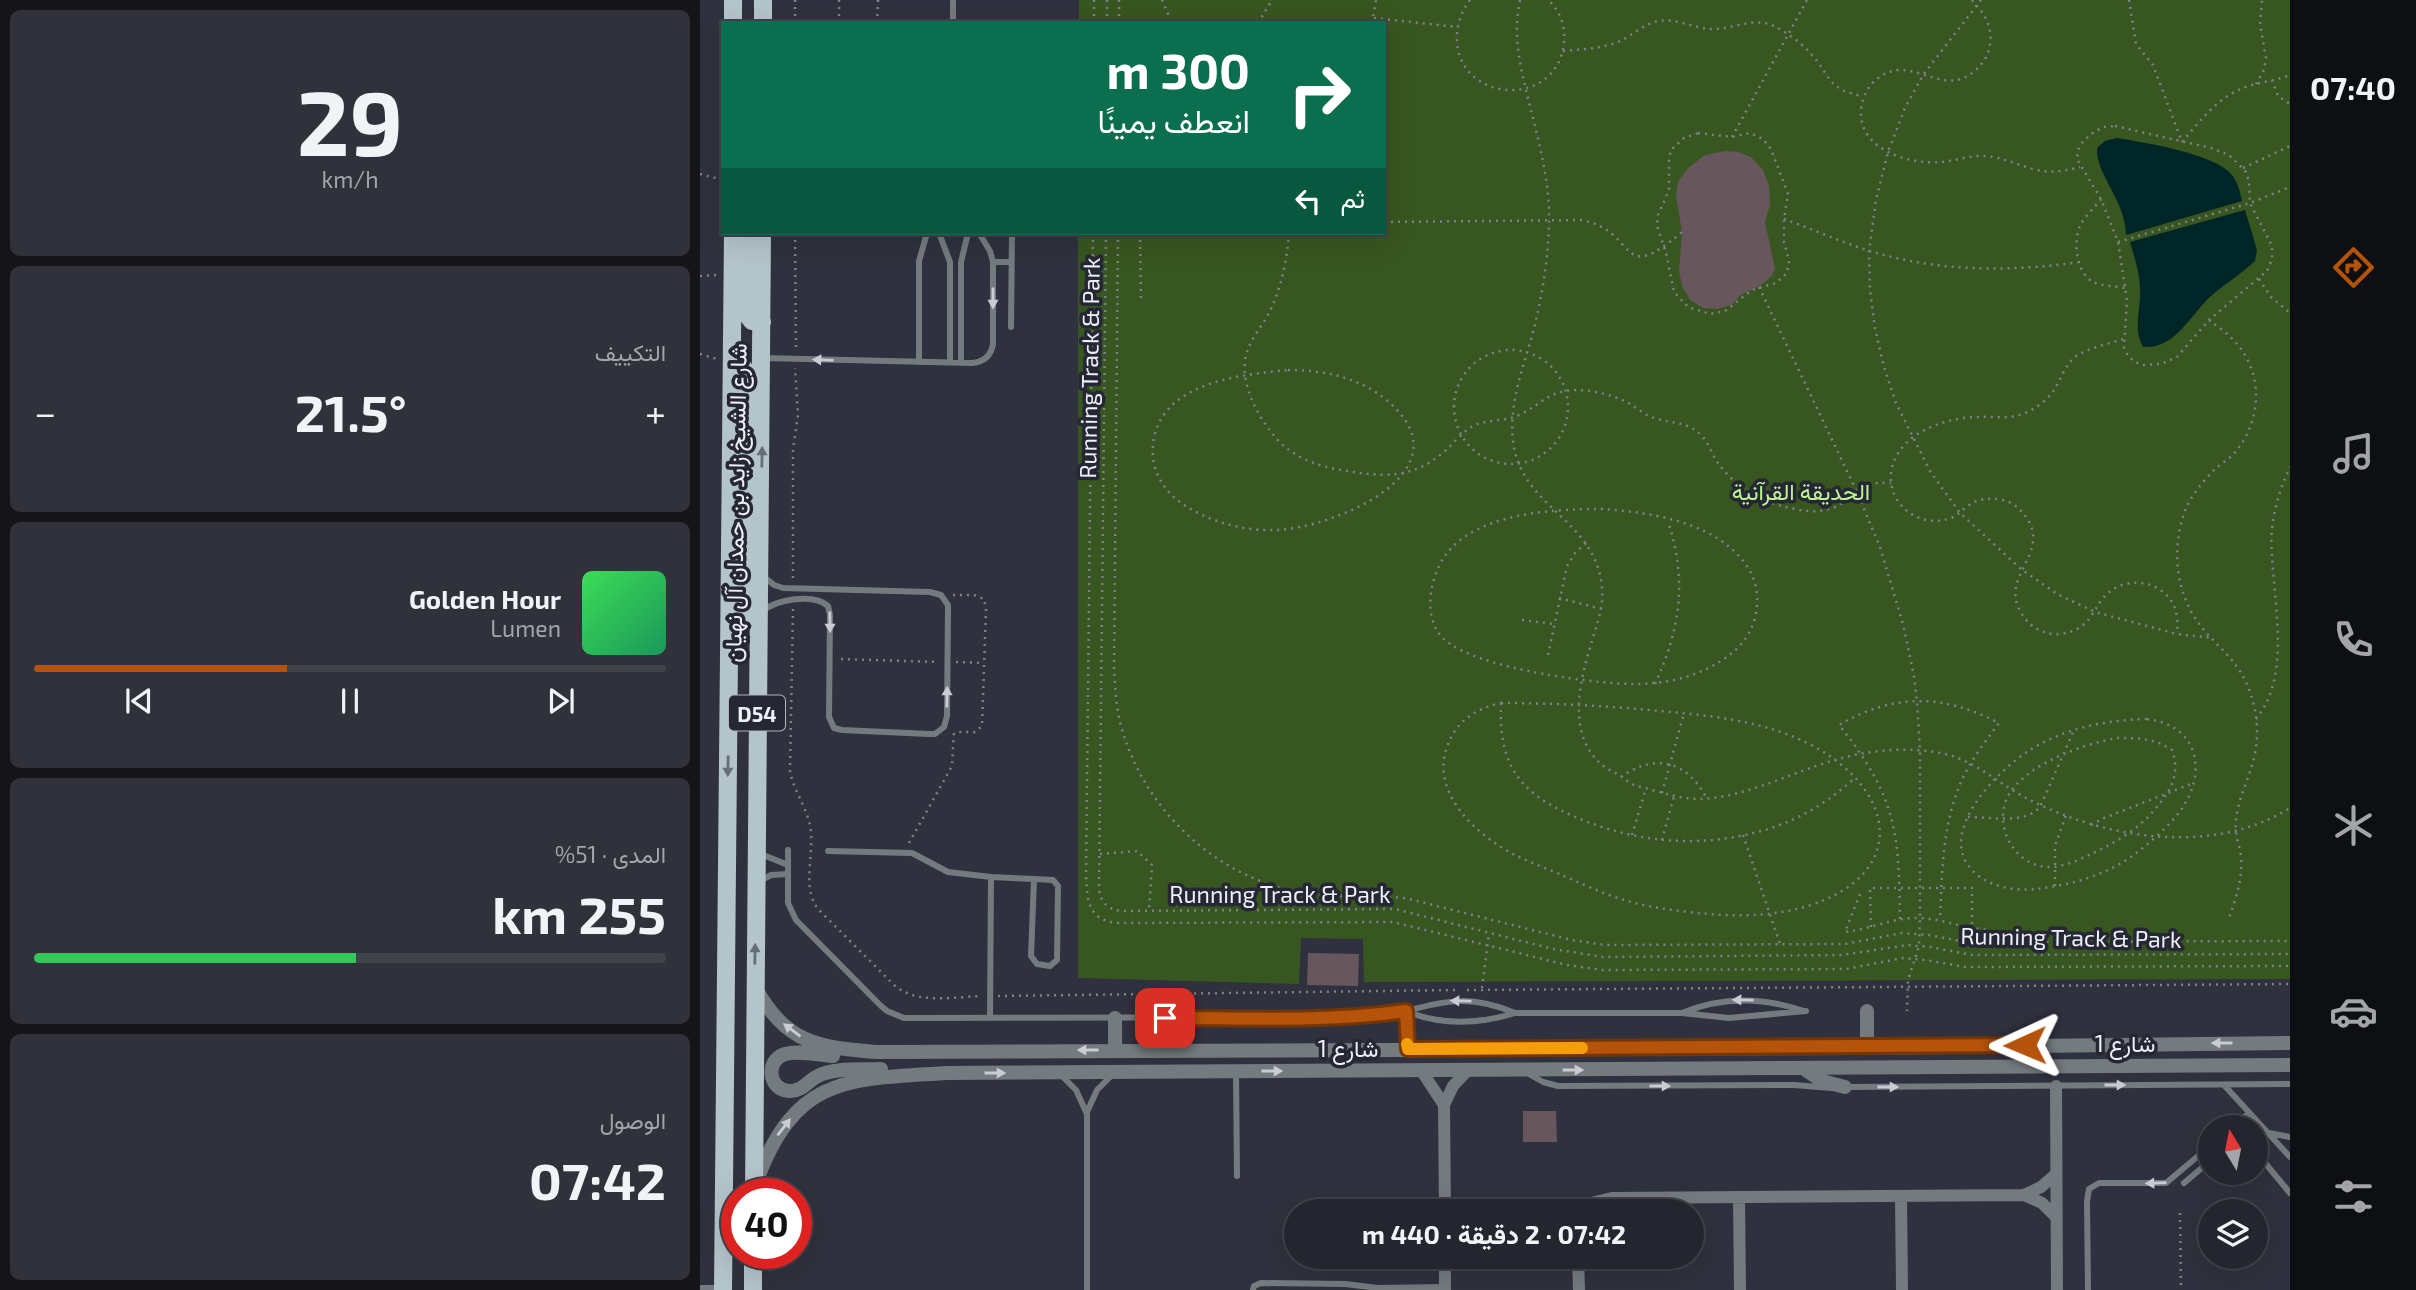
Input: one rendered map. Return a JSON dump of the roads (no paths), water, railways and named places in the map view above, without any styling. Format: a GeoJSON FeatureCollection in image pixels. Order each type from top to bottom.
{"type":"FeatureCollection","features":[{"type":"Feature","properties":{"kind":"main road"},"geometry":{"type":"LineString","coordinates":[[733,0],[733,21]]}},
{"type":"Feature","properties":{"kind":"main road"},"geometry":{"type":"LineString","coordinates":[[763,0],[763,21]]}},
{"type":"Feature","properties":{"kind":"main road","name":"شارع الشيخ زايد بن حمدان آل نهيان"},"geometry":{"type":"LineString","coordinates":[[723,1289],[733,235]]}},
{"type":"Feature","properties":{"kind":"main road"},"geometry":{"type":"LineString","coordinates":[[746,235],[746,313],[752,321],[762,322]]}},
{"type":"Feature","properties":{"kind":"main road","name":"شارع الشيخ زايد بن حمدان آل نهيان"},"geometry":{"type":"LineString","coordinates":[[754,1178],[762,235]]}},
{"type":"Feature","properties":{"kind":"main road"},"geometry":{"type":"LineString","coordinates":[[733,364],[743,367],[748,377],[747,610],[750,635],[757,658]]}},
{"type":"Feature","properties":{"kind":"main road"},"geometry":{"type":"LineString","coordinates":[[753,1269],[753,1290]]}},
{"type":"Feature","properties":{"kind":"street","name":"شارع 1"},"geometry":{"type":"LineString","coordinates":[[754,985],[775,1016],[803,1038],[820,1046],[876,1052],[1867,1048],[2290,1043]]}},
{"type":"Feature","properties":{"kind":"street"},"geometry":{"type":"LineString","coordinates":[[1406,1011],[1408,1049]]}},
{"type":"Feature","properties":{"kind":"street"},"geometry":{"type":"LineString","coordinates":[[1867,1011],[1867,1048]]}},
{"type":"Feature","properties":{"kind":"street"},"geometry":{"type":"LineString","coordinates":[[1115,1018],[1115,1050]]}},
{"type":"Feature","properties":{"kind":"street"},"geometry":{"type":"LineString","coordinates":[[876,1052],[841,1056],[783,1054],[775,1060],[771,1068],[771,1078],[776,1086],[793,1092],[821,1074],[888,1068],[946,1073]]}},
{"type":"Feature","properties":{"kind":"street","name":"شارع 1"},"geometry":{"type":"LineString","coordinates":[[758,1178],[765,1157],[783,1127],[815,1097],[839,1085],[861,1080],[946,1073],[2290,1065]]}},
{"type":"Feature","properties":{"kind":"street"},"geometry":{"type":"LineString","coordinates":[[1802,1068],[1822,1081],[1844,1087]]}},
{"type":"Feature","properties":{"kind":"street"},"geometry":{"type":"LineString","coordinates":[[1420,1070],[1444,1105]]}},
{"type":"Feature","properties":{"kind":"street"},"geometry":{"type":"LineString","coordinates":[[1445,1199],[1444,1105],[1453,1086],[1467,1071]]}},
{"type":"Feature","properties":{"kind":"street"},"geometry":{"type":"LineString","coordinates":[[2056,1086],[2057,1290]]}},
{"type":"Feature","properties":{"kind":"street"},"geometry":{"type":"LineString","coordinates":[[2024,1195],[2041,1187],[2056,1174]]}},
{"type":"Feature","properties":{"kind":"street"},"geometry":{"type":"LineString","coordinates":[[1603,1199],[2024,1195],[2042,1203],[2056,1217]]}},
{"type":"Feature","properties":{"kind":"street"},"geometry":{"type":"LineString","coordinates":[[1901,1196],[1902,1290]]}},
{"type":"Feature","properties":{"kind":"street"},"geometry":{"type":"LineString","coordinates":[[1739,1197],[1740,1290]]}},
{"type":"Feature","properties":{"kind":"street"},"geometry":{"type":"LineString","coordinates":[[1445,1269],[1445,1288]]}},
{"type":"Feature","properties":{"kind":"street"},"geometry":{"type":"LineString","coordinates":[[1578,1269],[1579,1290]]}},
{"type":"Feature","properties":{"kind":"lane"},"geometry":{"type":"LineString","coordinates":[[953,21],[954,0]]}},
{"type":"Feature","properties":{"kind":"lane"},"geometry":{"type":"LineString","coordinates":[[919,362],[919,261],[926,235]]}},
{"type":"Feature","properties":{"kind":"lane"},"geometry":{"type":"LineString","coordinates":[[940,235],[950,261],[950,362]]}},
{"type":"Feature","properties":{"kind":"lane"},"geometry":{"type":"LineString","coordinates":[[961,362],[961,262],[968,235]]}},
{"type":"Feature","properties":{"kind":"lane"},"geometry":{"type":"LineString","coordinates":[[763,358],[978,363],[989,356],[992,350],[993,262],[980,235]]}},
{"type":"Feature","properties":{"kind":"lane"},"geometry":{"type":"LineString","coordinates":[[1011,327],[1012,235]]}},
{"type":"Feature","properties":{"kind":"lane"},"geometry":{"type":"LineString","coordinates":[[993,262],[1011,262]]}},
{"type":"Feature","properties":{"kind":"lane"},"geometry":{"type":"LineString","coordinates":[[758,616],[774,604],[793,600],[821,601],[828,606],[829,717],[834,728],[929,734],[940,731],[947,722],[948,605],[942,595],[930,592],[793,588],[774,584],[760,570]]}},
{"type":"Feature","properties":{"kind":"lane"},"geometry":{"type":"LineString","coordinates":[[788,850],[788,904],[796,920],[887,1011],[904,1018],[1333,1018],[1376,1016],[1443,1001],[1468,1001],[1515,1013]]}},
{"type":"Feature","properties":{"kind":"lane"},"geometry":{"type":"LineString","coordinates":[[756,851],[788,865]]}},
{"type":"Feature","properties":{"kind":"lane"},"geometry":{"type":"LineString","coordinates":[[828,851],[904,852],[919,856],[942,871],[1053,880],[1058,886],[1056,960],[1050,966],[1037,964],[1031,956],[1034,879]]}},
{"type":"Feature","properties":{"kind":"lane"},"geometry":{"type":"LineString","coordinates":[[756,884],[771,876],[788,874]]}},
{"type":"Feature","properties":{"kind":"lane"},"geometry":{"type":"LineString","coordinates":[[990,1018],[991,877]]}},
{"type":"Feature","properties":{"kind":"lane"},"geometry":{"type":"LineString","coordinates":[[1406,1011],[1454,1023],[1479,1022],[1515,1013],[1682,1013],[1730,1018],[1806,1012],[1786,1005],[1745,1000],[1712,1002],[1682,1013]]}},
{"type":"Feature","properties":{"kind":"lane"},"geometry":{"type":"LineString","coordinates":[[1522,1070],[1543,1082],[1558,1086],[2290,1084]]}},
{"type":"Feature","properties":{"kind":"lane"},"geometry":{"type":"LineString","coordinates":[[1236,1071],[1237,1176]]}},
{"type":"Feature","properties":{"kind":"lane"},"geometry":{"type":"LineString","coordinates":[[1056,1072],[1076,1090],[1087,1114]]}},
{"type":"Feature","properties":{"kind":"lane"},"geometry":{"type":"LineString","coordinates":[[1087,1290],[1087,1114],[1097,1090],[1115,1072]]}},
{"type":"Feature","properties":{"kind":"lane"},"geometry":{"type":"LineString","coordinates":[[2224,1085],[2249,1113],[2247,1115]]}},
{"type":"Feature","properties":{"kind":"lane"},"geometry":{"type":"LineString","coordinates":[[2268,1132],[2290,1137]]}},
{"type":"Feature","properties":{"kind":"lane"},"geometry":{"type":"LineString","coordinates":[[2268,1133],[2287,1150],[2290,1157]]}},
{"type":"Feature","properties":{"kind":"lane"},"geometry":{"type":"LineString","coordinates":[[2088,1290],[2089,1189],[2099,1183],[2166,1183],[2198,1156]]}},
{"type":"Feature","properties":{"kind":"lane"},"geometry":{"type":"LineString","coordinates":[[2268,1166],[2290,1193]]}},
{"type":"Feature","properties":{"kind":"lane"},"geometry":{"type":"LineString","coordinates":[[2184,1183],[2198,1171]]}},
{"type":"Feature","properties":{"kind":"lane"},"geometry":{"type":"LineString","coordinates":[[1253,1290],[1254,1286],[1261,1283],[1345,1283],[1378,1289],[1445,1288]]}},
{"type":"Feature","properties":{"kind":"lane"},"geometry":{"type":"LineString","coordinates":[[700,1288],[723,1289]]}},
{"type":"Feature","properties":{"kind":"park label","name":"الحديقة القرآنية"},"geometry":{"type":"Point","coordinates":[1801,491]}}]}
